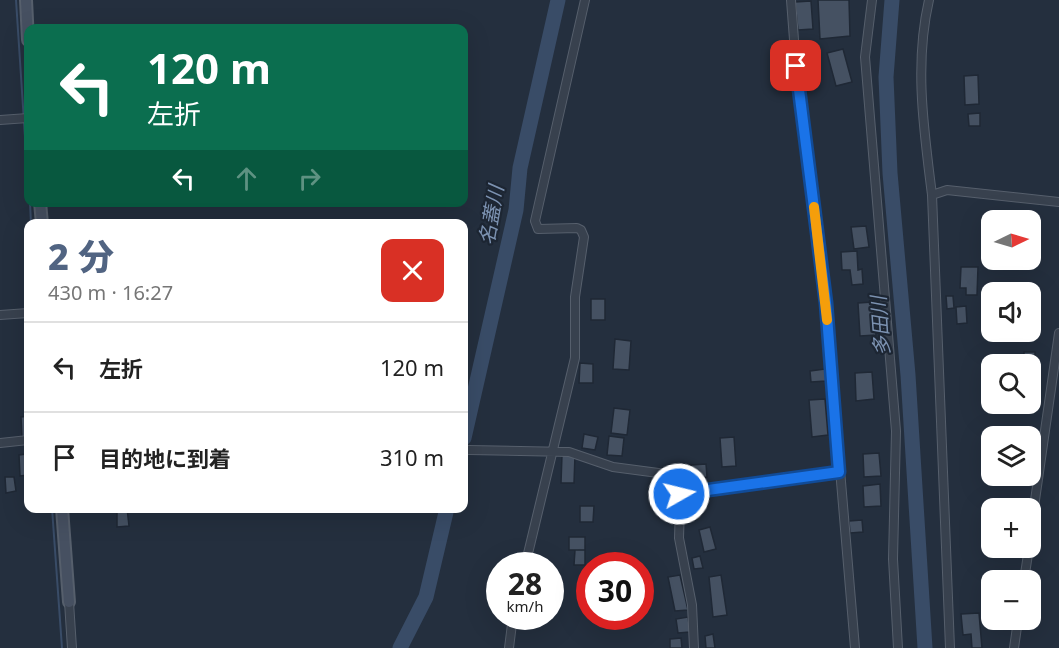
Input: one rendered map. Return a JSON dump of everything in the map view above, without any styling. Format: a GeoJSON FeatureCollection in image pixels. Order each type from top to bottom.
{"type":"FeatureCollection","features":[{"type":"Feature","properties":{"kind":"street"},"geometry":{"type":"LineString","coordinates":[[26,0],[27,24]]}},
{"type":"Feature","properties":{"kind":"street"},"geometry":{"type":"LineString","coordinates":[[528,552],[575,358],[575,297],[584,237],[581,230],[577,228],[538,229],[535,221],[585,0]]}},
{"type":"Feature","properties":{"kind":"street"},"geometry":{"type":"LineString","coordinates":[[790,0],[796,66],[826,303],[855,648]]}},
{"type":"Feature","properties":{"kind":"street"},"geometry":{"type":"LineString","coordinates":[[872,0],[865,57],[896,431],[893,559],[898,648]]}},
{"type":"Feature","properties":{"kind":"street"},"geometry":{"type":"LineString","coordinates":[[929,0],[920,64],[923,121],[932,195],[950,648]]}},
{"type":"Feature","properties":{"kind":"street"},"geometry":{"type":"LineString","coordinates":[[0,120],[24,118]]}},
{"type":"Feature","properties":{"kind":"street"},"geometry":{"type":"LineString","coordinates":[[932,195],[947,190],[1059,202]]}},
{"type":"Feature","properties":{"kind":"street"},"geometry":{"type":"LineString","coordinates":[[0,315],[24,313]]}},
{"type":"Feature","properties":{"kind":"street"},"geometry":{"type":"LineString","coordinates":[[1035,498],[1059,333]]}},
{"type":"Feature","properties":{"kind":"street"},"geometry":{"type":"LineString","coordinates":[[0,443],[24,441]]}},
{"type":"Feature","properties":{"kind":"street"},"geometry":{"type":"LineString","coordinates":[[470,450],[569,452],[613,466],[681,476],[679,538],[692,605],[694,648]]}},
{"type":"Feature","properties":{"kind":"street"},"geometry":{"type":"LineString","coordinates":[[679,494],[839,472]]}},
{"type":"Feature","properties":{"kind":"street"},"geometry":{"type":"LineString","coordinates":[[62,513],[72,648]]}},
{"type":"Feature","properties":{"kind":"street"},"geometry":{"type":"LineString","coordinates":[[509,648],[511,630]]}},
{"type":"Feature","properties":{"kind":"street"},"geometry":{"type":"LineString","coordinates":[[1014,648],[1017,630]]}},
{"type":"Feature","properties":{"kind":"building"},"geometry":{"type":"Polygon","coordinates":[[[818,0],[849,0],[850,36],[820,39],[818,0]]]}},
{"type":"Feature","properties":{"kind":"building"},"geometry":{"type":"Polygon","coordinates":[[[811,1],[813,29],[798,30],[795,2],[811,1]]]}},
{"type":"Feature","properties":{"kind":"building"},"geometry":{"type":"Polygon","coordinates":[[[843,49],[852,82],[836,86],[827,53],[843,49]]]}},
{"type":"Feature","properties":{"kind":"building"},"geometry":{"type":"Polygon","coordinates":[[[809,54],[810,66],[801,67],[801,55],[809,54]]]}},
{"type":"Feature","properties":{"kind":"building"},"geometry":{"type":"Polygon","coordinates":[[[978,75],[979,104],[965,105],[964,76],[978,75]]]}},
{"type":"Feature","properties":{"kind":"building"},"geometry":{"type":"Polygon","coordinates":[[[980,113],[980,126],[969,126],[968,114],[980,113]]]}},
{"type":"Feature","properties":{"kind":"building"},"geometry":{"type":"Polygon","coordinates":[[[866,226],[869,247],[854,249],[851,227],[866,226]]]}},
{"type":"Feature","properties":{"kind":"building"},"geometry":{"type":"Polygon","coordinates":[[[857,251],[858,270],[862,269],[863,284],[852,285],[850,270],[842,270],[841,252],[857,251]]]}},
{"type":"Feature","properties":{"kind":"building"},"geometry":{"type":"Polygon","coordinates":[[[961,267],[978,267],[977,295],[966,295],[966,288],[960,288],[961,267]]]}},
{"type":"Feature","properties":{"kind":"building"},"geometry":{"type":"Polygon","coordinates":[[[946,296],[953,296],[954,308],[947,309],[946,296]]]}},
{"type":"Feature","properties":{"kind":"building"},"geometry":{"type":"Polygon","coordinates":[[[591,299],[605,299],[605,320],[591,320],[591,299]]]}},
{"type":"Feature","properties":{"kind":"building"},"geometry":{"type":"Polygon","coordinates":[[[873,302],[876,335],[860,336],[858,303],[873,302]]]}},
{"type":"Feature","properties":{"kind":"building"},"geometry":{"type":"Polygon","coordinates":[[[966,306],[967,323],[957,324],[956,307],[966,306]]]}},
{"type":"Feature","properties":{"kind":"building"},"geometry":{"type":"Polygon","coordinates":[[[615,339],[631,341],[629,370],[613,369],[615,339]]]}},
{"type":"Feature","properties":{"kind":"building"},"geometry":{"type":"Polygon","coordinates":[[[580,363],[593,364],[593,383],[579,383],[580,363]]]}},
{"type":"Feature","properties":{"kind":"building"},"geometry":{"type":"Polygon","coordinates":[[[825,369],[826,381],[811,382],[810,371],[825,369]]]}},
{"type":"Feature","properties":{"kind":"building"},"geometry":{"type":"Polygon","coordinates":[[[872,372],[874,399],[856,401],[855,373],[872,372]]]}},
{"type":"Feature","properties":{"kind":"building"},"geometry":{"type":"Polygon","coordinates":[[[825,399],[828,435],[812,437],[809,400],[825,399]]]}},
{"type":"Feature","properties":{"kind":"building"},"geometry":{"type":"Polygon","coordinates":[[[614,408],[630,410],[627,435],[611,433],[614,408]]]}},
{"type":"Feature","properties":{"kind":"building"},"geometry":{"type":"Polygon","coordinates":[[[21,417],[24,417],[24,438],[22,438],[21,417]]]}},
{"type":"Feature","properties":{"kind":"building"},"geometry":{"type":"Polygon","coordinates":[[[584,434],[598,437],[595,450],[582,448],[584,434]]]}},
{"type":"Feature","properties":{"kind":"building"},"geometry":{"type":"Polygon","coordinates":[[[609,436],[624,438],[622,456],[607,455],[609,436]]]}},
{"type":"Feature","properties":{"kind":"building"},"geometry":{"type":"Polygon","coordinates":[[[734,437],[736,466],[722,467],[720,438],[734,437]]]}},
{"type":"Feature","properties":{"kind":"building"},"geometry":{"type":"Polygon","coordinates":[[[879,453],[881,476],[864,477],[863,454],[879,453]]]}},
{"type":"Feature","properties":{"kind":"building"},"geometry":{"type":"Polygon","coordinates":[[[24,454],[24,476],[20,476],[19,455],[24,454]]]}},
{"type":"Feature","properties":{"kind":"building"},"geometry":{"type":"Polygon","coordinates":[[[562,455],[575,455],[574,483],[561,483],[562,455]]]}},
{"type":"Feature","properties":{"kind":"building"},"geometry":{"type":"Polygon","coordinates":[[[706,464],[707,477],[693,478],[691,465],[706,464]]]}},
{"type":"Feature","properties":{"kind":"building"},"geometry":{"type":"Polygon","coordinates":[[[5,477],[14,477],[16,491],[6,493],[5,477]]]}},
{"type":"Feature","properties":{"kind":"building"},"geometry":{"type":"Polygon","coordinates":[[[880,484],[881,506],[864,507],[863,486],[880,484]]]}},
{"type":"Feature","properties":{"kind":"building"},"geometry":{"type":"Polygon","coordinates":[[[580,506],[594,506],[593,522],[580,522],[580,506]]]}},
{"type":"Feature","properties":{"kind":"building"},"geometry":{"type":"Polygon","coordinates":[[[117,513],[128,513],[129,526],[117,527],[117,513]]]}},
{"type":"Feature","properties":{"kind":"building"},"geometry":{"type":"Polygon","coordinates":[[[862,520],[863,532],[850,533],[849,521],[862,520]]]}},
{"type":"Feature","properties":{"kind":"building"},"geometry":{"type":"Polygon","coordinates":[[[710,527],[716,549],[704,552],[699,530],[710,527]]]}},
{"type":"Feature","properties":{"kind":"building"},"geometry":{"type":"Polygon","coordinates":[[[569,537],[585,537],[585,550],[569,550],[569,537]]]}},
{"type":"Feature","properties":{"kind":"building"},"geometry":{"type":"Polygon","coordinates":[[[575,550],[585,550],[585,552],[576,552],[576,565],[574,565],[575,550]]]}},
{"type":"Feature","properties":{"kind":"building"},"geometry":{"type":"Polygon","coordinates":[[[700,556],[703,568],[694,569],[692,558],[700,556]]]}},
{"type":"Feature","properties":{"kind":"building"},"geometry":{"type":"Polygon","coordinates":[[[680,575],[688,610],[675,611],[668,577],[680,575]]]}},
{"type":"Feature","properties":{"kind":"building"},"geometry":{"type":"Polygon","coordinates":[[[721,575],[727,615],[713,617],[709,577],[721,575]]]}},
{"type":"Feature","properties":{"kind":"building"},"geometry":{"type":"Polygon","coordinates":[[[979,613],[982,648],[972,648],[971,634],[963,635],[961,614],[979,613]]]}},
{"type":"Feature","properties":{"kind":"building"},"geometry":{"type":"Polygon","coordinates":[[[688,617],[690,632],[678,633],[676,619],[688,617]]]}},
{"type":"Feature","properties":{"kind":"building"},"geometry":{"type":"Polygon","coordinates":[[[713,634],[715,648],[706,648],[705,636],[713,634]]]}},
{"type":"Feature","properties":{"kind":"building"},"geometry":{"type":"Polygon","coordinates":[[[681,638],[682,648],[670,648],[670,639],[681,638]]]}},
{"type":"Feature","properties":{"kind":"waterway"},"geometry":{"type":"LineString","coordinates":[[16,0],[24,122]]}},
{"type":"Feature","properties":{"kind":"waterway","name":"名蓋川"},"geometry":{"type":"LineString","coordinates":[[468,420],[516,210],[520,168],[558,0]]}},
{"type":"Feature","properties":{"kind":"waterway","name":"多田川"},"geometry":{"type":"LineString","coordinates":[[892,0],[886,77],[890,173],[908,375],[925,648]]}},
{"type":"Feature","properties":{"kind":"waterway"},"geometry":{"type":"LineString","coordinates":[[30,207],[31,219]]}},
{"type":"Feature","properties":{"kind":"waterway"},"geometry":{"type":"LineString","coordinates":[[52,513],[62,648]]}},
{"type":"Feature","properties":{"kind":"waterway","name":"名蓋川"},"geometry":{"type":"LineString","coordinates":[[400,648],[426,597],[446,513]]}},
{"type":"Feature","properties":{"kind":"slow traffic"},"geometry":{"type":"LineString","coordinates":[[814,207],[827,320]]}},
{"type":"Feature","properties":{"kind":"route"},"geometry":{"type":"LineString","coordinates":[[679,494],[839,472],[826,303],[796,66]]}}]}
